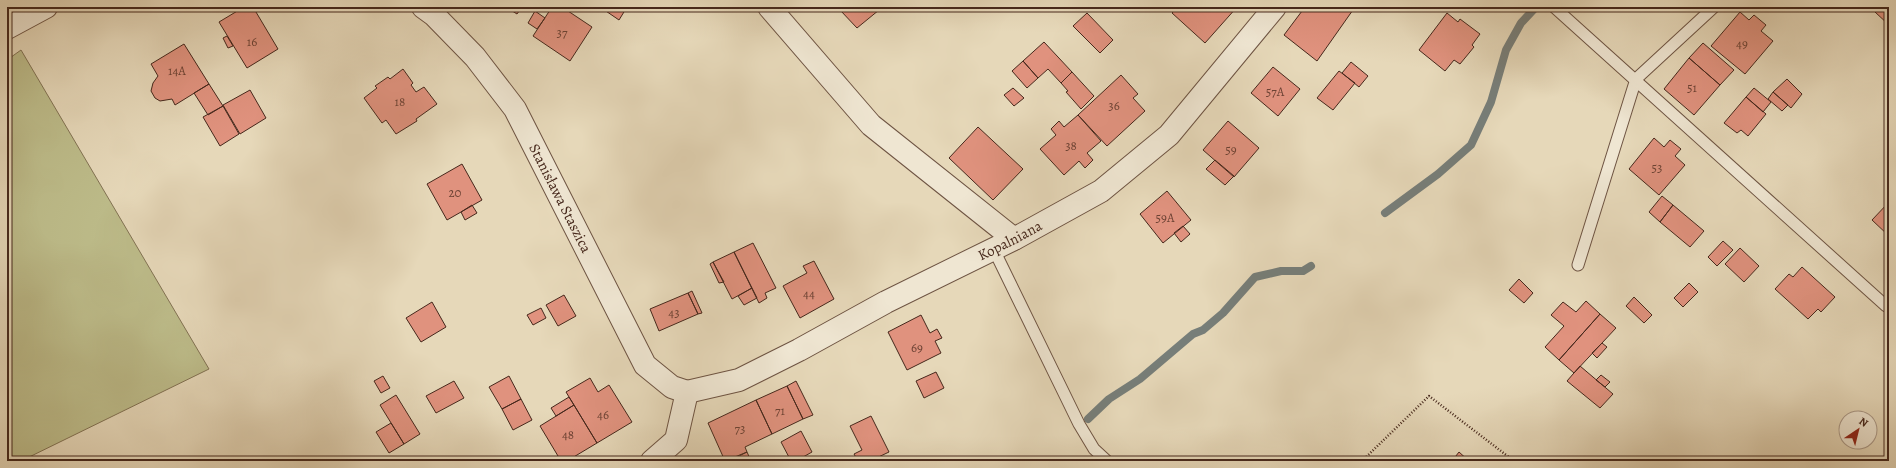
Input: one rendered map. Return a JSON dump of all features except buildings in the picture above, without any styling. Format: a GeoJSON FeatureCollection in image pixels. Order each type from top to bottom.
{"type":"FeatureCollection","features":[{"type":"Feature","properties":{"kind":"street"},"geometry":{"type":"LineString","coordinates":[[7,28],[46,7]]}},
{"type":"Feature","properties":{"kind":"street","name":"Stanisława Staszica"},"geometry":{"type":"LineString","coordinates":[[423,7],[434,15],[475,57],[514,109],[645,365],[672,387],[687,392]]}},
{"type":"Feature","properties":{"kind":"street"},"geometry":{"type":"LineString","coordinates":[[769,7],[871,125],[1014,239]]}},
{"type":"Feature","properties":{"kind":"street","name":"Kopalniana"},"geometry":{"type":"LineString","coordinates":[[687,392],[739,380],[799,350],[886,302],[994,250],[1101,191],[1169,135],[1275,7]]}},
{"type":"Feature","properties":{"kind":"street"},"geometry":{"type":"LineString","coordinates":[[652,461],[676,440],[687,392]]}},
{"type":"Feature","properties":{"kind":"lane"},"geometry":{"type":"LineString","coordinates":[[1578,265],[1636,79],[1714,7]]}},
{"type":"Feature","properties":{"kind":"lane"},"geometry":{"type":"LineString","coordinates":[[1555,8],[1636,79],[1886,306]]}},
{"type":"Feature","properties":{"kind":"lane"},"geometry":{"type":"LineString","coordinates":[[994,250],[1079,424],[1094,449],[1107,461]]}},
{"type":"Feature","properties":{"kind":"path"},"geometry":{"type":"LineString","coordinates":[[1362,461],[1429,396],[1514,461]]}},
{"type":"Feature","properties":{"kind":"shaded area"},"geometry":{"type":"Polygon","coordinates":[[[21,50],[209,369],[21,461],[7,461],[7,60],[21,50]]]}},
{"type":"Feature","properties":{"kind":"waterway"},"geometry":{"type":"LineString","coordinates":[[1385,213],[1438,174],[1471,145],[1491,102],[1506,50],[1521,23],[1536,7]]}},
{"type":"Feature","properties":{"kind":"waterway"},"geometry":{"type":"LineString","coordinates":[[1088,419],[1109,399],[1140,379],[1193,334],[1203,330],[1223,313],[1255,277],[1281,271],[1303,271],[1311,266]]}}]}
